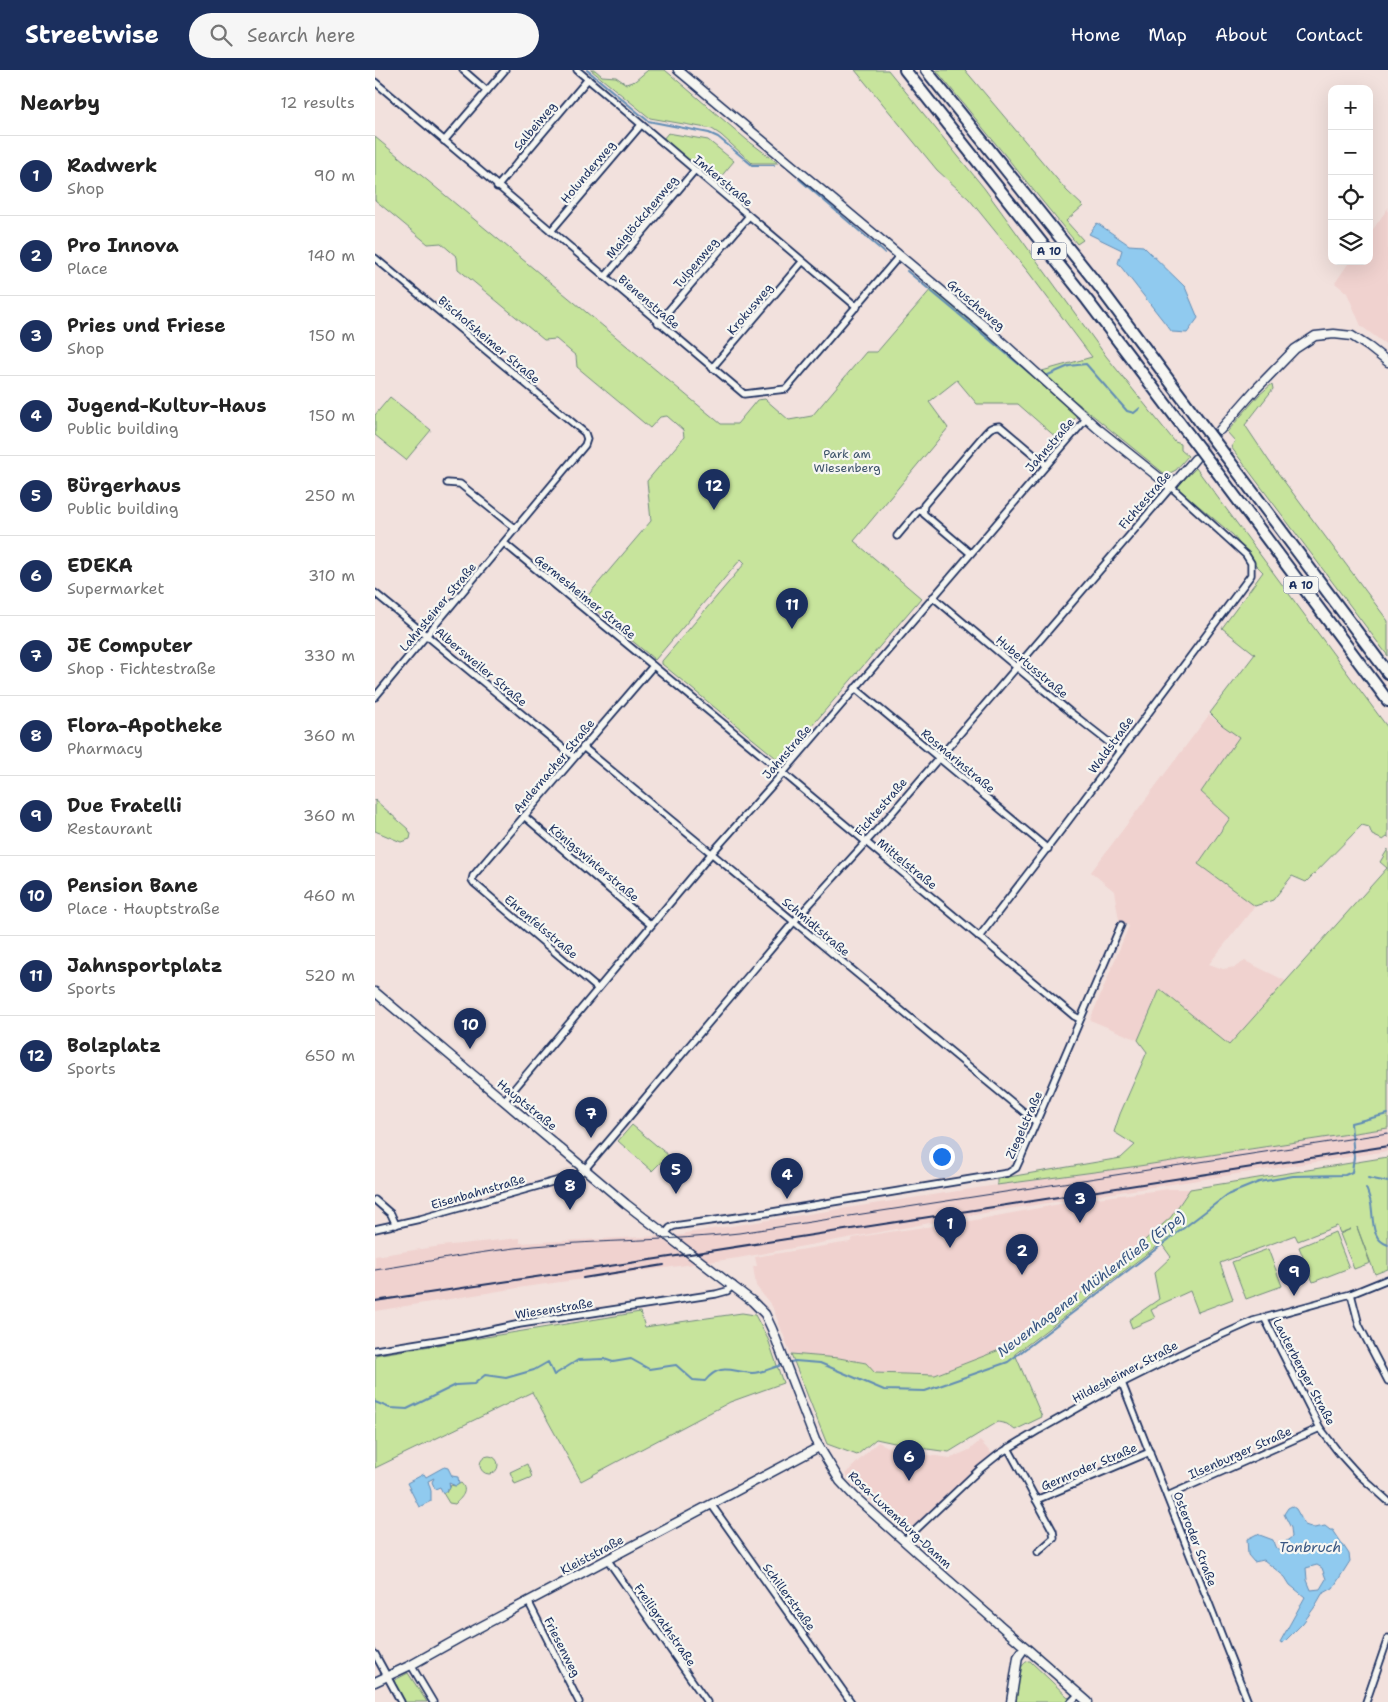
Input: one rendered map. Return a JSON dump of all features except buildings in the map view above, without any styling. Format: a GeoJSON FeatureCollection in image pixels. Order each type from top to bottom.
{"type":"FeatureCollection","features":[{"type":"Feature","properties":{"kind":"highway","name":"A 10"},"geometry":{"type":"LineString","coordinates":[[905,70],[1087,300],[1388,701]]}},
{"type":"Feature","properties":{"kind":"highway","name":"A 10"},"geometry":{"type":"LineString","coordinates":[[926,70],[1101,289],[1388,674]]}},
{"type":"Feature","properties":{"kind":"street"},"geometry":{"type":"LineString","coordinates":[[463,70],[487,91]]}},
{"type":"Feature","properties":{"kind":"street"},"geometry":{"type":"LineString","coordinates":[[444,141],[505,70]]}},
{"type":"Feature","properties":{"kind":"street","name":"Imkerstraße"},"geometry":{"type":"LineString","coordinates":[[577,70],[857,307]]}},
{"type":"Feature","properties":{"kind":"street","name":"Gruscheweg"},"geometry":{"type":"LineString","coordinates":[[678,70],[998,338],[1086,418],[1141,465],[1171,487],[1246,555],[1251,563]]}},
{"type":"Feature","properties":{"kind":"street","name":"Salbeiweg"},"geometry":{"type":"LineString","coordinates":[[497,187],[588,79]]}},
{"type":"Feature","properties":{"kind":"street","name":"Bienenstraße"},"geometry":{"type":"LineString","coordinates":[[375,82],[744,394],[786,389],[900,255]]}},
{"type":"Feature","properties":{"kind":"street","name":"Holunderweg"},"geometry":{"type":"LineString","coordinates":[[551,232],[641,125]]}},
{"type":"Feature","properties":{"kind":"street","name":"Maiglöckchenweg"},"geometry":{"type":"LineString","coordinates":[[605,277],[695,170]]}},
{"type":"Feature","properties":{"kind":"street","name":"Tulpenweg"},"geometry":{"type":"LineString","coordinates":[[658,323],[749,216]]}},
{"type":"Feature","properties":{"kind":"street","name":"Bischofsheimer Straße"},"geometry":{"type":"LineString","coordinates":[[375,258],[585,433],[587,439]]}},
{"type":"Feature","properties":{"kind":"street","name":"Krokusweg"},"geometry":{"type":"LineString","coordinates":[[712,368],[802,262]]}},
{"type":"Feature","properties":{"kind":"street"},"geometry":{"type":"LineString","coordinates":[[1220,430],[1255,390],[1295,350],[1315,336],[1334,334],[1352,336],[1388,362]]}},
{"type":"Feature","properties":{"kind":"street","name":"Jahnstraße"},"geometry":{"type":"LineString","coordinates":[[504,1101],[711,854],[783,773],[1086,418]]}},
{"type":"Feature","properties":{"kind":"street"},"geometry":{"type":"LineString","coordinates":[[970,553],[924,514],[923,510],[924,505],[983,436],[995,425],[1000,426],[1046,465]]}},
{"type":"Feature","properties":{"kind":"street","name":"Lahnsteiner Straße"},"geometry":{"type":"LineString","coordinates":[[375,697],[516,529],[585,445],[587,439]]}},
{"type":"Feature","properties":{"kind":"street","name":"Fichtestraße"},"geometry":{"type":"LineString","coordinates":[[585,1169],[794,922],[1017,668],[1195,459]]}},
{"type":"Feature","properties":{"kind":"street"},"geometry":{"type":"LineString","coordinates":[[447,483],[460,484],[516,529]]}},
{"type":"Feature","properties":{"kind":"street"},"geometry":{"type":"LineString","coordinates":[[897,536],[918,511],[923,510]]}},
{"type":"Feature","properties":{"kind":"street","name":"Germesheimer Straße"},"geometry":{"type":"LineString","coordinates":[[504,543],[653,666]]}},
{"type":"Feature","properties":{"kind":"street","name":"Waldstraße"},"geometry":{"type":"LineString","coordinates":[[979,937],[1246,583],[1251,575],[1251,563]]}},
{"type":"Feature","properties":{"kind":"street","name":"Albersweiler Straße"},"geometry":{"type":"LineString","coordinates":[[375,593],[574,757]]}},
{"type":"Feature","properties":{"kind":"street","name":"Hubertusstraße"},"geometry":{"type":"LineString","coordinates":[[933,597],[1120,751]]}},
{"type":"Feature","properties":{"kind":"street","name":"Andernacher Straße"},"geometry":{"type":"LineString","coordinates":[[472,880],[473,876],[653,666]]}},
{"type":"Feature","properties":{"kind":"street","name":"Mittelstraße"},"geometry":{"type":"LineString","coordinates":[[653,666],[1074,1016],[1080,1019]]}},
{"type":"Feature","properties":{"kind":"street","name":"Rosmarinstraße"},"geometry":{"type":"LineString","coordinates":[[855,688],[1047,849]]}},
{"type":"Feature","properties":{"kind":"street","name":"Schmidtstraße"},"geometry":{"type":"LineString","coordinates":[[583,747],[1036,1122]]}},
{"type":"Feature","properties":{"kind":"street","name":"Königswinterstraße"},"geometry":{"type":"LineString","coordinates":[[524,816],[651,925]]}},
{"type":"Feature","properties":{"kind":"street","name":"Ehrenfelsstraße"},"geometry":{"type":"LineString","coordinates":[[472,880],[597,988]]}},
{"type":"Feature","properties":{"kind":"street","name":"Ziegelstraße"},"geometry":{"type":"LineString","coordinates":[[665,1234],[674,1226],[766,1213],[1008,1173],[1016,1168],[1121,925]]}},
{"type":"Feature","properties":{"kind":"street","name":"Hauptstraße"},"geometry":{"type":"LineString","coordinates":[[375,992],[665,1234]]}},
{"type":"Feature","properties":{"kind":"street","name":"Eisenbahnstraße"},"geometry":{"type":"LineString","coordinates":[[375,1229],[396,1225],[577,1175],[585,1169]]}},
{"type":"Feature","properties":{"kind":"street"},"geometry":{"type":"LineString","coordinates":[[375,1200],[391,1214],[396,1225]]}},
{"type":"Feature","properties":{"kind":"street","name":"Rosa-Luxemburg-Damm"},"geometry":{"type":"LineString","coordinates":[[665,1234],[752,1300],[765,1314],[819,1447],[846,1488],[1088,1702]]}},
{"type":"Feature","properties":{"kind":"street","name":"Hildesheimer Straße"},"geometry":{"type":"LineString","coordinates":[[904,1541],[979,1470],[1008,1448],[1122,1383],[1190,1349],[1264,1317],[1351,1294],[1388,1279]]}},
{"type":"Feature","properties":{"kind":"street","name":"Wiesenstraße"},"geometry":{"type":"LineString","coordinates":[[375,1350],[463,1336],[520,1324],[716,1294],[727,1291],[733,1285]]}},
{"type":"Feature","properties":{"kind":"street"},"geometry":{"type":"LineString","coordinates":[[1351,1294],[1359,1325],[1388,1381]]}},
{"type":"Feature","properties":{"kind":"street","name":"Lauterberger Straße"},"geometry":{"type":"LineString","coordinates":[[1264,1317],[1320,1428],[1339,1454],[1388,1502]]}},
{"type":"Feature","properties":{"kind":"street","name":"Osteroder Straße"},"geometry":{"type":"LineString","coordinates":[[1122,1383],[1249,1702]]}},
{"type":"Feature","properties":{"kind":"street","name":"Ilsenburger Straße"},"geometry":{"type":"LineString","coordinates":[[1167,1496],[1320,1428]]}},
{"type":"Feature","properties":{"kind":"street","name":"Kleiststraße"},"geometry":{"type":"LineString","coordinates":[[375,1682],[411,1665],[819,1447]]}},
{"type":"Feature","properties":{"kind":"street","name":"Gernroder Straße"},"geometry":{"type":"LineString","coordinates":[[1008,1448],[1053,1531],[1054,1538],[1038,1552]]}},
{"type":"Feature","properties":{"kind":"street","name":"Gernroder Straße"},"geometry":{"type":"LineString","coordinates":[[1036,1500],[1150,1452]]}},
{"type":"Feature","properties":{"kind":"street","name":"Schillerstraße"},"geometry":{"type":"LineString","coordinates":[[711,1504],[851,1702]]}},
{"type":"Feature","properties":{"kind":"street","name":"Freiligrathstraße"},"geometry":{"type":"LineString","coordinates":[[607,1559],[707,1702]]}},
{"type":"Feature","properties":{"kind":"street","name":"Friesenweg"},"geometry":{"type":"LineString","coordinates":[[528,1601],[579,1702]]}},
{"type":"Feature","properties":{"kind":"street"},"geometry":{"type":"LineString","coordinates":[[1366,1702],[1388,1638]]}},
{"type":"Feature","properties":{"kind":"street"},"geometry":{"type":"LineString","coordinates":[[1011,1702],[1018,1657],[1025,1647]]}},
{"type":"Feature","properties":{"kind":"street"},"geometry":{"type":"LineString","coordinates":[[375,1654],[401,1702]]}},
{"type":"Feature","properties":{"kind":"street"},"geometry":{"type":"LineString","coordinates":[[411,1665],[433,1702]]}},
{"type":"Feature","properties":{"kind":"street"},"geometry":{"type":"LineString","coordinates":[[1071,1702],[1079,1694]]}},
{"type":"Feature","properties":{"kind":"shaded area"},"geometry":{"type":"Polygon","coordinates":[[[1388,208],[1388,346],[1361,326],[1347,293],[1335,283],[1347,265],[1373,265],[1373,229],[1388,208]]]}},
{"type":"Feature","properties":{"kind":"shaded area"},"geometry":{"type":"Polygon","coordinates":[[[1209,715],[1240,737],[1201,792],[1230,818],[1198,864],[1255,906],[1209,964],[1223,969],[1235,967],[1245,961],[1286,981],[1229,1045],[1160,990],[1138,1040],[1090,1020],[1129,926],[1119,920],[1114,891],[1091,872],[1209,715]]]}},
{"type":"Feature","properties":{"kind":"shaded area"},"geometry":{"type":"Polygon","coordinates":[[[1388,1128],[1388,1151],[1001,1210],[738,1258],[524,1287],[375,1311],[375,1256],[441,1246],[520,1238],[520,1243],[684,1235],[686,1233],[997,1185],[1139,1166],[1388,1128]]]}},
{"type":"Feature","properties":{"kind":"shaded area"},"geometry":{"type":"Polygon","coordinates":[[[1169,1189],[1190,1189],[1171,1217],[1118,1264],[1020,1342],[935,1375],[875,1373],[866,1363],[839,1358],[791,1354],[772,1306],[756,1286],[753,1266],[757,1266],[755,1257],[850,1242],[853,1238],[970,1221],[1081,1200],[1169,1189]]]}},
{"type":"Feature","properties":{"kind":"shaded area"},"geometry":{"type":"Polygon","coordinates":[[[980,1441],[993,1455],[914,1527],[906,1532],[848,1479],[845,1474],[878,1442],[897,1451],[951,1458],[969,1450],[980,1441]]]}},
{"type":"Feature","properties":{"kind":"green space"},"geometry":{"type":"Polygon","coordinates":[[[591,70],[595,70],[602,76],[616,77],[626,84],[635,81],[648,70],[665,70],[747,140],[778,163],[752,163],[712,129],[650,118],[591,70]]]}},
{"type":"Feature","properties":{"kind":"green space"},"geometry":{"type":"Polygon","coordinates":[[[855,70],[888,70],[984,188],[1106,356],[1175,442],[1181,444],[1181,450],[1188,456],[1176,470],[1166,475],[1042,374],[1042,371],[1092,357],[1029,273],[969,199],[937,170],[855,70]]]}},
{"type":"Feature","properties":{"kind":"green space"},"geometry":{"type":"Polygon","coordinates":[[[936,70],[965,70],[1067,191],[1083,206],[1066,221],[1083,240],[1077,244],[936,70]]]}},
{"type":"Feature","properties":{"kind":"green space"},"geometry":{"type":"Polygon","coordinates":[[[668,133],[708,140],[734,161],[719,179],[714,176],[710,180],[663,139],[668,133]]]}},
{"type":"Feature","properties":{"kind":"green space","name":"Park am Wiesenberg"},"geometry":{"type":"Polygon","coordinates":[[[375,137],[721,424],[737,424],[757,400],[765,399],[789,420],[812,416],[866,352],[877,352],[932,288],[1076,413],[1076,417],[1058,439],[1018,404],[977,404],[957,380],[929,402],[948,428],[854,541],[921,598],[781,762],[662,664],[662,661],[745,563],[741,559],[655,660],[584,600],[651,521],[647,481],[684,437],[683,430],[667,416],[660,417],[650,428],[577,367],[576,356],[556,339],[544,340],[458,269],[457,257],[441,243],[428,244],[375,200],[375,137]]]}},
{"type":"Feature","properties":{"kind":"green space"},"geometry":{"type":"Polygon","coordinates":[[[1272,384],[1273,389],[1245,425],[1269,461],[1388,621],[1388,656],[1231,447],[1235,441],[1227,432],[1259,395],[1272,384]]]}},
{"type":"Feature","properties":{"kind":"green space"},"geometry":{"type":"Polygon","coordinates":[[[390,397],[431,430],[406,460],[375,435],[375,415],[390,397]]]}},
{"type":"Feature","properties":{"kind":"green space"},"geometry":{"type":"Polygon","coordinates":[[[1196,468],[1388,728],[1388,838],[1383,840],[1372,835],[1369,827],[1362,825],[1306,882],[1292,876],[1273,900],[1255,906],[1198,864],[1230,818],[1201,792],[1239,737],[1222,725],[1210,713],[1255,654],[1222,628],[1263,572],[1252,561],[1233,535],[1180,490],[1178,486],[1196,468]]]}},
{"type":"Feature","properties":{"kind":"green space"},"geometry":{"type":"Polygon","coordinates":[[[375,800],[408,829],[411,834],[410,839],[401,842],[375,831],[375,800]]]}},
{"type":"Feature","properties":{"kind":"green space"},"geometry":{"type":"Polygon","coordinates":[[[1388,849],[1388,1128],[1139,1166],[997,1185],[997,1179],[1121,1158],[1135,1145],[1114,1132],[1147,1052],[1138,1040],[1160,989],[1229,1045],[1387,868],[1380,862],[1388,849]]]}},
{"type":"Feature","properties":{"kind":"green space"},"geometry":{"type":"Polygon","coordinates":[[[632,1125],[668,1155],[652,1171],[618,1141],[632,1125]]]}},
{"type":"Feature","properties":{"kind":"green space"},"geometry":{"type":"Polygon","coordinates":[[[1388,1157],[1388,1269],[1375,1274],[1357,1227],[1370,1263],[1354,1269],[1340,1234],[1351,1229],[1340,1233],[1337,1226],[1298,1241],[1295,1235],[1220,1263],[1233,1299],[1198,1312],[1190,1291],[1157,1306],[1151,1310],[1155,1318],[1132,1328],[1129,1320],[1159,1299],[1154,1273],[1171,1257],[1161,1243],[1015,1354],[1042,1417],[1015,1430],[1007,1424],[998,1422],[949,1452],[876,1439],[857,1455],[827,1444],[791,1354],[839,1358],[866,1363],[875,1373],[935,1375],[1020,1342],[1118,1264],[1171,1217],[1190,1189],[1388,1157]]]}},
{"type":"Feature","properties":{"kind":"green space"},"geometry":{"type":"Polygon","coordinates":[[[1335,1232],[1349,1268],[1313,1282],[1299,1247],[1335,1232]]]}},
{"type":"Feature","properties":{"kind":"green space"},"geometry":{"type":"Polygon","coordinates":[[[1268,1249],[1282,1286],[1246,1299],[1232,1262],[1268,1249]]]}},
{"type":"Feature","properties":{"kind":"green space"},"geometry":{"type":"Polygon","coordinates":[[[640,1312],[645,1327],[742,1313],[755,1315],[768,1339],[783,1383],[730,1402],[581,1481],[532,1392],[375,1468],[375,1355],[640,1312]]]}},
{"type":"Feature","properties":{"kind":"green space"},"geometry":{"type":"Polygon","coordinates":[[[489,1456],[495,1459],[498,1465],[495,1471],[489,1474],[483,1471],[480,1465],[483,1459],[489,1456]]]}},
{"type":"Feature","properties":{"kind":"green space"},"geometry":{"type":"Polygon","coordinates":[[[527,1464],[532,1477],[515,1484],[510,1472],[527,1464]]]}},
{"type":"Feature","properties":{"kind":"green space"},"geometry":{"type":"Polygon","coordinates":[[[461,1483],[464,1492],[460,1499],[455,1504],[449,1503],[443,1493],[449,1490],[451,1485],[455,1486],[461,1483]]]}},
{"type":"Feature","properties":{"kind":"green space"},"geometry":{"type":"Polygon","coordinates":[[[1028,1661],[1070,1699],[1065,1702],[1016,1702],[1019,1673],[1028,1661]]]}},
{"type":"Feature","properties":{"kind":"green space"},"geometry":{"type":"Polygon","coordinates":[[[408,1673],[427,1702],[405,1702],[393,1681],[408,1673]]]}},
{"type":"Feature","properties":{"kind":"water"},"geometry":{"type":"Polygon","coordinates":[[[1097,223],[1129,245],[1143,246],[1185,287],[1198,318],[1187,333],[1172,332],[1118,263],[1122,250],[1089,234],[1097,223]]]}},
{"type":"Feature","properties":{"kind":"water"},"geometry":{"type":"Polygon","coordinates":[[[444,1467],[448,1468],[452,1476],[458,1477],[459,1484],[456,1486],[449,1483],[450,1488],[443,1493],[440,1487],[435,1489],[432,1482],[434,1478],[428,1481],[431,1501],[419,1507],[407,1483],[424,1474],[426,1477],[444,1467]]]}},
{"type":"Feature","properties":{"kind":"water","name":"Tonbruch"},"geometry":{"type":"Polygon","coordinates":[[[1292,1506],[1296,1509],[1305,1525],[1314,1528],[1325,1526],[1333,1530],[1349,1554],[1350,1561],[1333,1588],[1322,1594],[1303,1623],[1283,1643],[1280,1642],[1305,1597],[1264,1560],[1254,1562],[1248,1555],[1247,1539],[1257,1534],[1273,1540],[1278,1550],[1289,1552],[1285,1542],[1292,1537],[1291,1528],[1284,1514],[1292,1506]],[[1317,1565],[1306,1568],[1307,1580],[1311,1590],[1320,1589],[1326,1579],[1322,1568],[1317,1565]]]}},
{"type":"Feature","properties":{"kind":"waterway"},"geometry":{"type":"LineString","coordinates":[[587,70],[648,121],[709,133],[718,137],[752,165],[774,165]]}},
{"type":"Feature","properties":{"kind":"waterway"},"geometry":{"type":"LineString","coordinates":[[799,179],[885,253]]}},
{"type":"Feature","properties":{"kind":"waterway"},"geometry":{"type":"LineString","coordinates":[[907,271],[1032,375],[1035,375]]}},
{"type":"Feature","properties":{"kind":"waterway"},"geometry":{"type":"LineString","coordinates":[[1048,375],[1069,366],[1086,364],[1127,411],[1134,413],[1140,408]]}},
{"type":"Feature","properties":{"kind":"waterway","name":"Neuenhagener Mühlenfließ (Erpe)"},"geometry":{"type":"LineString","coordinates":[[787,1363],[795,1361],[820,1363],[884,1390],[925,1391],[1008,1362],[1227,1195],[1259,1182],[1293,1176],[1345,1175],[1352,1172],[1354,1157],[1351,1123],[1388,1114]]}},
{"type":"Feature","properties":{"kind":"waterway"},"geometry":{"type":"LineString","coordinates":[[1368,1178],[1388,1182]]}},
{"type":"Feature","properties":{"kind":"waterway"},"geometry":{"type":"LineString","coordinates":[[1366,1188],[1371,1202],[1374,1228],[1378,1238],[1388,1245]]}},
{"type":"Feature","properties":{"kind":"waterway","name":"Neuenhagener Mühlenfließ (Erpe)"},"geometry":{"type":"LineString","coordinates":[[375,1402],[390,1408],[407,1409],[456,1385],[474,1384],[485,1375],[506,1378],[534,1370],[548,1362],[554,1375],[578,1360],[604,1359],[613,1362],[631,1359],[649,1369],[676,1365],[693,1380],[705,1381],[711,1375],[721,1370],[756,1373],[783,1365]]}},
{"type":"Feature","properties":{"kind":"tunnel"},"geometry":{"type":"LineString","coordinates":[[1195,459],[1220,430]]}},
{"type":"Feature","properties":{"kind":"tram line"},"geometry":{"type":"LineString","coordinates":[[375,1270],[514,1248],[688,1238],[739,1233],[1388,1133]]}},
{"type":"Feature","properties":{"kind":"railway"},"geometry":{"type":"LineString","coordinates":[[375,1301],[1388,1146]]}},
{"type":"Feature","properties":{"kind":"railway"},"geometry":{"type":"LineString","coordinates":[[583,1278],[664,1265]]}},
{"type":"Feature","properties":{"kind":"place","name":"Bolzplatz"},"geometry":{"type":"Point","coordinates":[714,510]}},
{"type":"Feature","properties":{"kind":"place","name":"Jahnsportplatz"},"geometry":{"type":"Point","coordinates":[792,629]}},
{"type":"Feature","properties":{"kind":"place","name":"Pension Bane"},"geometry":{"type":"Point","coordinates":[470,1049]}},
{"type":"Feature","properties":{"kind":"place","name":"JE Computer"},"geometry":{"type":"Point","coordinates":[591,1138]}},
{"type":"Feature","properties":{"kind":"place","name":"Bürgerhaus"},"geometry":{"type":"Point","coordinates":[676,1194]}},
{"type":"Feature","properties":{"kind":"place","name":"Jugend-Kultur-Haus"},"geometry":{"type":"Point","coordinates":[787,1199]}},
{"type":"Feature","properties":{"kind":"place","name":"Flora-Apotheke"},"geometry":{"type":"Point","coordinates":[570,1210]}},
{"type":"Feature","properties":{"kind":"place","name":"Pries und Friese"},"geometry":{"type":"Point","coordinates":[1080,1223]}},
{"type":"Feature","properties":{"kind":"place","name":"Radwerk"},"geometry":{"type":"Point","coordinates":[950,1248]}},
{"type":"Feature","properties":{"kind":"place","name":"Pro Innova"},"geometry":{"type":"Point","coordinates":[1022,1275]}},
{"type":"Feature","properties":{"kind":"place","name":"Due Fratelli"},"geometry":{"type":"Point","coordinates":[1294,1296]}},
{"type":"Feature","properties":{"kind":"place","name":"EDEKA"},"geometry":{"type":"Point","coordinates":[909,1481]}}]}
